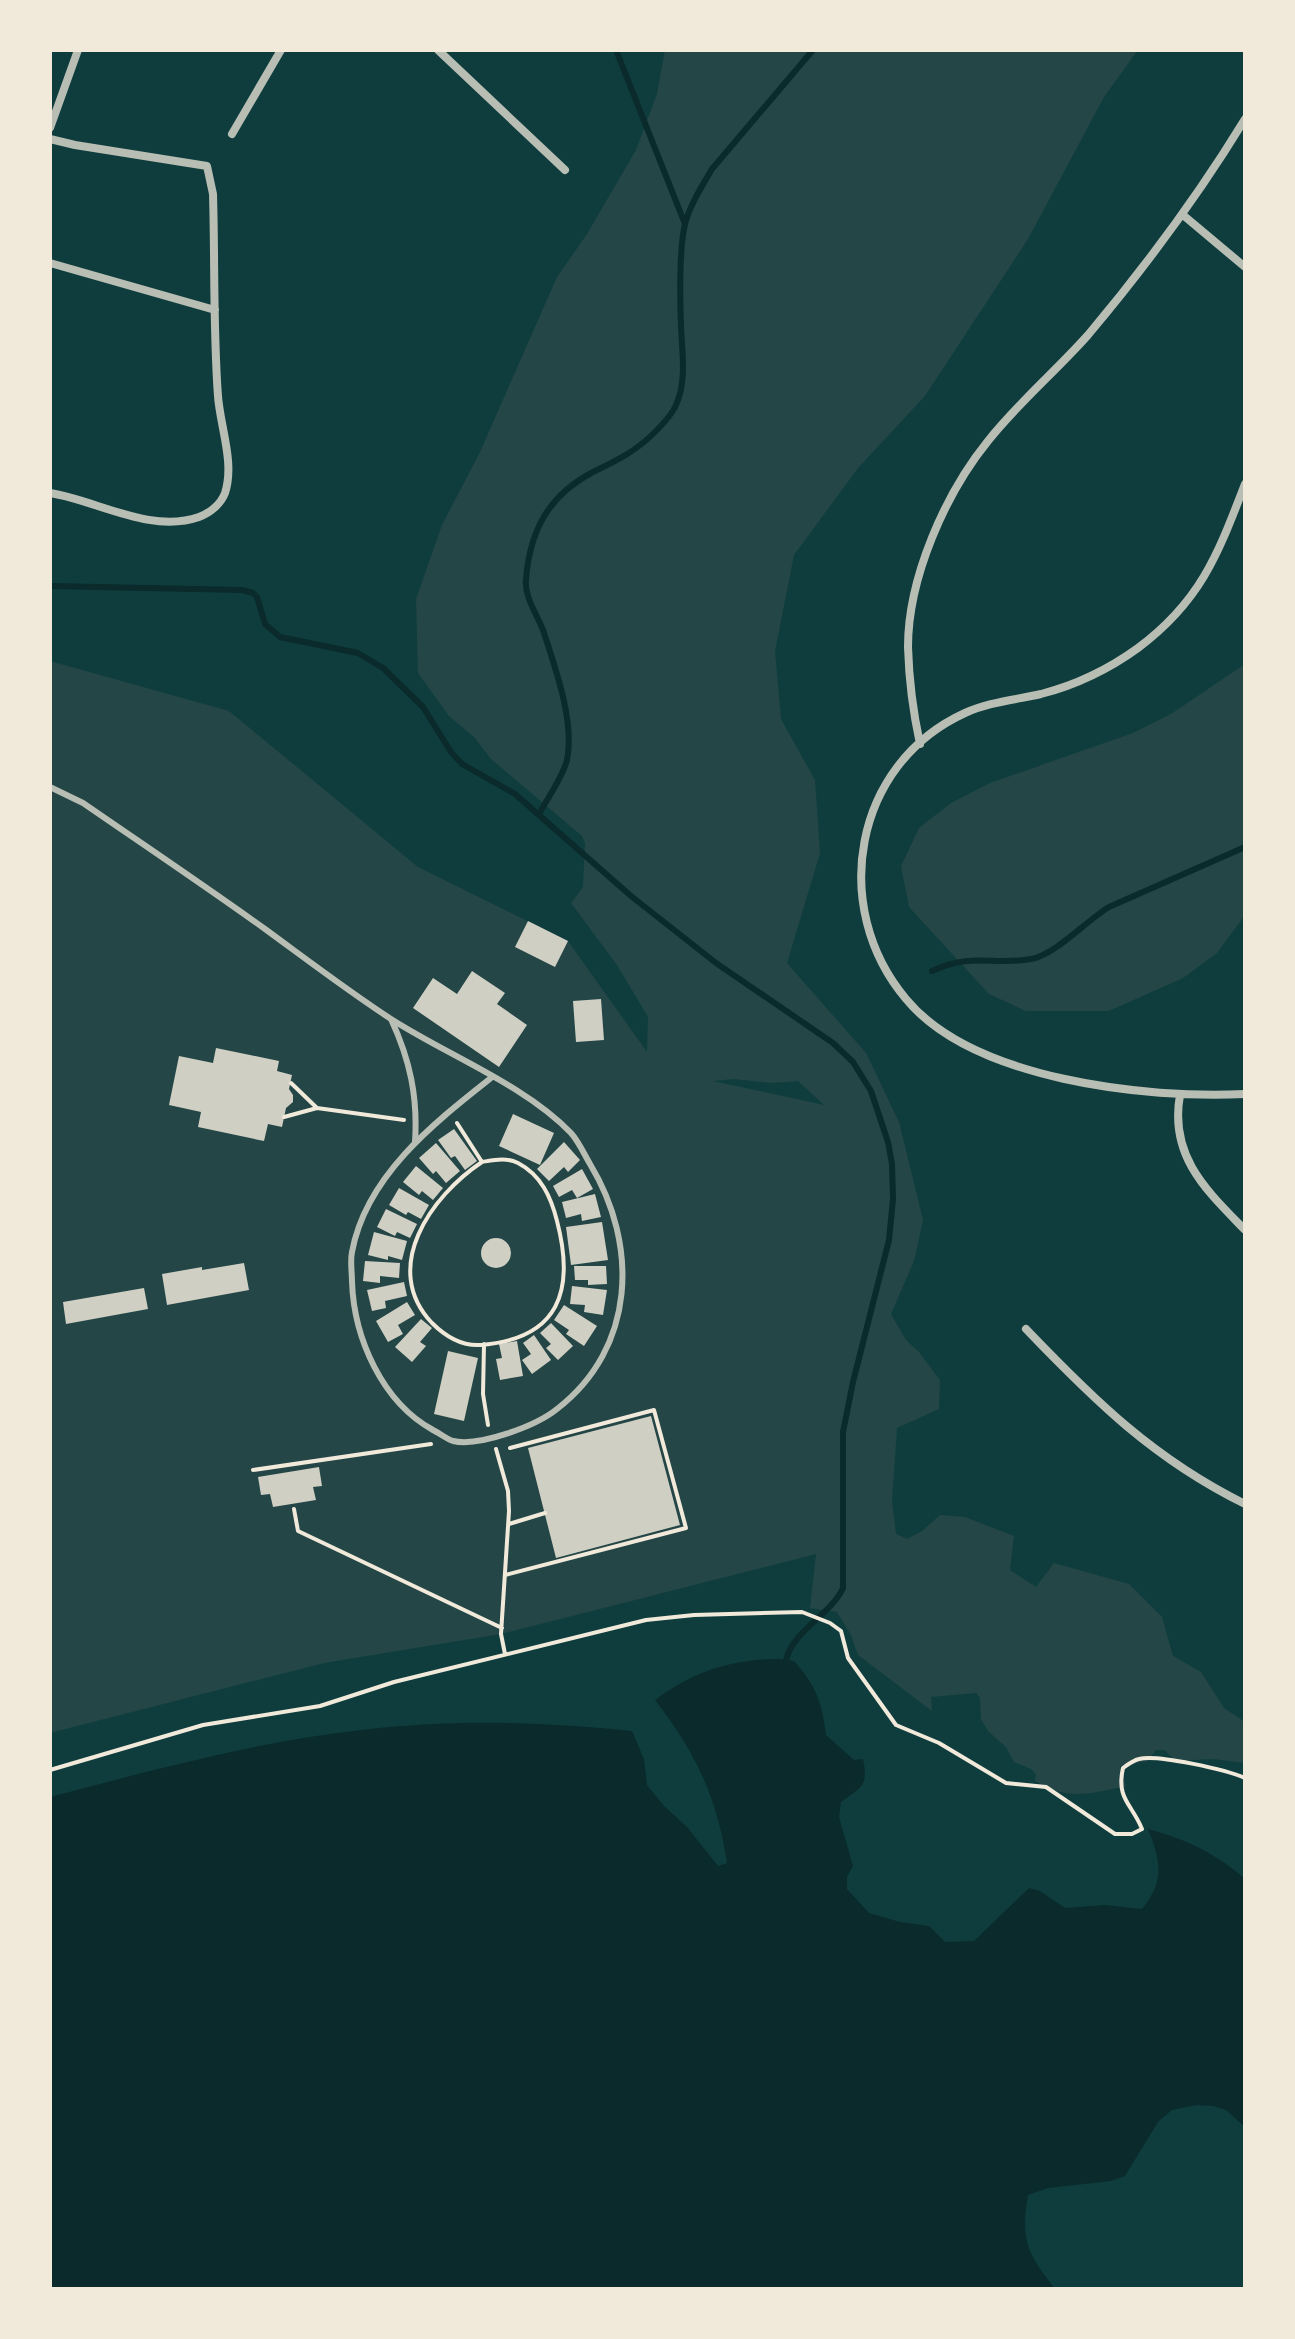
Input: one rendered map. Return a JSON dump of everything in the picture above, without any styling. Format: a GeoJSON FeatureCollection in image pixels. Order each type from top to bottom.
{"type":"FeatureCollection","features":[{"type":"Feature","properties":{"kind":"street"},"geometry":{"type":"LineString","coordinates":[[50,128],[78,50]]}},
{"type":"Feature","properties":{"kind":"street"},"geometry":{"type":"LineString","coordinates":[[232,134],[281,50]]}},
{"type":"Feature","properties":{"kind":"street"},"geometry":{"type":"LineString","coordinates":[[438,50],[565,170]]}},
{"type":"Feature","properties":{"kind":"street"},"geometry":{"type":"LineString","coordinates":[[920,744],[910,684],[908,645],[920,577],[943,513],[989,439],[1132,282],[1183,215],[1245,119]]}},
{"type":"Feature","properties":{"kind":"street"},"geometry":{"type":"LineString","coordinates":[[50,139],[207,166],[213,194],[218,399],[228,466],[224,494],[214,509],[197,518],[168,520],[135,517],[107,511],[74,497],[50,493]]}},
{"type":"Feature","properties":{"kind":"street"},"geometry":{"type":"LineString","coordinates":[[1183,215],[1245,267]]}},
{"type":"Feature","properties":{"kind":"street"},"geometry":{"type":"LineString","coordinates":[[50,263],[215,310]]}},
{"type":"Feature","properties":{"kind":"street"},"geometry":{"type":"LineString","coordinates":[[1245,484],[1209,570],[1179,611],[1139,647],[1093,676],[1068,686],[998,702],[963,714],[920,744],[898,769],[879,798],[870,819],[861,863],[860,886],[867,930],[884,970],[911,1005],[944,1033],[999,1058],[1071,1080],[1143,1093],[1245,1094]]}},
{"type":"Feature","properties":{"kind":"street"},"geometry":{"type":"LineString","coordinates":[[1180,1095],[1177,1109],[1179,1137],[1188,1163],[1245,1230]]}},
{"type":"Feature","properties":{"kind":"street"},"geometry":{"type":"LineString","coordinates":[[1026,1329],[1123,1426],[1192,1475],[1245,1504]]}},
{"type":"Feature","properties":{"kind":"lane"},"geometry":{"type":"LineString","coordinates":[[50,787],[83,803],[391,1019],[537,1105],[573,1135],[600,1180],[616,1221],[623,1262],[621,1304],[611,1342],[587,1379],[557,1409],[526,1427],[492,1438],[453,1441],[420,1423],[390,1392],[366,1349],[353,1300],[351,1254],[364,1215],[388,1175],[415,1142],[491,1078]]}},
{"type":"Feature","properties":{"kind":"lane"},"geometry":{"type":"LineString","coordinates":[[391,1019],[405,1048],[413,1079],[415,1142]]}},
{"type":"Feature","properties":{"kind":"path"},"geometry":{"type":"LineString","coordinates":[[291,1083],[317,1108]]}},
{"type":"Feature","properties":{"kind":"path"},"geometry":{"type":"LineString","coordinates":[[284,1117],[317,1108],[416,1121]]}},
{"type":"Feature","properties":{"kind":"path"},"geometry":{"type":"LineString","coordinates":[[449,1111],[482,1162]]}},
{"type":"Feature","properties":{"kind":"path"},"geometry":{"type":"LineString","coordinates":[[515,1161],[542,1183],[552,1202],[559,1229],[565,1280],[547,1318],[534,1330],[514,1339],[473,1345],[453,1339],[438,1329],[414,1297],[409,1278],[416,1241],[434,1207],[465,1174],[482,1162],[515,1161]]}},
{"type":"Feature","properties":{"kind":"path"},"geometry":{"type":"LineString","coordinates":[[484,1344],[483,1394],[508,1491],[509,1524],[502,1628],[505,1655]]}},
{"type":"Feature","properties":{"kind":"path"},"geometry":{"type":"LineString","coordinates":[[497,1452],[654,1410],[686,1528],[505,1575]]}},
{"type":"Feature","properties":{"kind":"path"},"geometry":{"type":"LineString","coordinates":[[253,1470],[453,1441]]}},
{"type":"Feature","properties":{"kind":"path"},"geometry":{"type":"LineString","coordinates":[[294,1509],[298,1531],[502,1628]]}},
{"type":"Feature","properties":{"kind":"path"},"geometry":{"type":"LineString","coordinates":[[509,1524],[545,1513]]}},
{"type":"Feature","properties":{"kind":"path"},"geometry":{"type":"LineString","coordinates":[[50,1770],[203,1725],[320,1706],[394,1682],[646,1620],[694,1615],[802,1612],[841,1631],[845,1653],[896,1725],[939,1743],[1006,1783],[1046,1787],[1115,1834],[1132,1834],[1142,1829],[1136,1813],[1127,1806],[1119,1785],[1123,1768],[1140,1758],[1229,1771],[1245,1778]]}},
{"type":"Feature","properties":{"kind":"shaded area"},"geometry":{"type":"Polygon","coordinates":[[[665,50],[1138,50],[1104,97],[1028,239],[925,396],[858,468],[794,555],[775,651],[781,719],[815,780],[820,853],[787,963],[866,1053],[899,1122],[923,1220],[914,1261],[891,1314],[906,1340],[940,1380],[939,1409],[897,1428],[892,1501],[896,1534],[907,1539],[940,1515],[965,1517],[1014,1536],[1010,1570],[1036,1587],[1054,1563],[1129,1584],[1162,1617],[1173,1656],[1201,1672],[1224,1708],[1245,1722],[1245,1763],[1213,1759],[1175,1761],[1165,1750],[1156,1750],[1148,1761],[1120,1766],[1126,1786],[1079,1794],[1047,1787],[1035,1781],[1036,1774],[1031,1769],[1014,1762],[1006,1747],[988,1731],[981,1719],[980,1698],[976,1693],[931,1697],[932,1711],[858,1655],[851,1635],[837,1612],[810,1608],[816,1554],[501,1634],[324,1663],[50,1733],[50,661],[229,711],[418,867],[568,941],[647,1052],[648,1017],[617,965],[571,903],[583,887],[585,843],[582,836],[491,759],[474,737],[449,716],[418,673],[416,599],[442,525],[480,452],[557,277],[587,234],[636,150],[657,94],[665,50]],[[734,1079],[713,1081],[824,1105],[798,1081],[772,1083],[734,1079]]]}},
{"type":"Feature","properties":{"kind":"shaded area"},"geometry":{"type":"Polygon","coordinates":[[[1245,664],[1245,915],[1217,953],[1183,978],[1109,1011],[1026,1011],[989,994],[909,907],[901,866],[919,828],[951,803],[990,783],[1133,733],[1171,714],[1245,664]]]}},
{"type":"Feature","properties":{"kind":"shaded area"},"geometry":{"type":"Polygon","coordinates":[[[744,1661],[794,1661],[808,1678],[820,1704],[826,1735],[854,1760],[863,1759],[864,1781],[841,1802],[839,1817],[853,1866],[847,1877],[847,1889],[869,1913],[929,1926],[945,1942],[974,1941],[1029,1888],[1040,1891],[1065,1908],[1105,1905],[1142,1909],[1154,1889],[1158,1870],[1156,1851],[1148,1829],[1200,1848],[1245,1879],[1245,2127],[1226,2110],[1213,2106],[1197,2105],[1172,2110],[1158,2122],[1125,2176],[1111,2181],[1048,2188],[1028,2195],[1025,2224],[1028,2246],[1055,2289],[50,2289],[50,1797],[238,1750],[388,1727],[492,1723],[632,1731],[644,1759],[647,1785],[718,1866],[727,1863],[711,1796],[693,1757],[655,1700],[683,1682],[713,1669],[744,1661]]]}},
{"type":"Feature","properties":{"kind":"building"},"geometry":{"type":"Polygon","coordinates":[[[528,921],[568,941],[555,967],[515,947],[528,921]]]}},
{"type":"Feature","properties":{"kind":"building"},"geometry":{"type":"Polygon","coordinates":[[[472,971],[505,993],[497,1004],[527,1025],[499,1067],[413,1008],[433,978],[457,994],[472,971]]]}},
{"type":"Feature","properties":{"kind":"building"},"geometry":{"type":"Polygon","coordinates":[[[601,999],[604,1040],[576,1042],[573,1001],[601,999]]]}},
{"type":"Feature","properties":{"kind":"building"},"geometry":{"type":"Polygon","coordinates":[[[216,1048],[279,1061],[277,1071],[292,1075],[289,1089],[293,1102],[286,1108],[282,1127],[268,1124],[264,1141],[198,1127],[201,1112],[169,1105],[179,1056],[213,1063],[216,1048]]]}},
{"type":"Feature","properties":{"kind":"building"},"geometry":{"type":"Polygon","coordinates":[[[513,1114],[554,1133],[540,1165],[499,1146],[513,1114]]]}},
{"type":"Feature","properties":{"kind":"building"},"geometry":{"type":"Polygon","coordinates":[[[454,1129],[477,1161],[465,1170],[438,1140],[454,1129]]]}},
{"type":"Feature","properties":{"kind":"building"},"geometry":{"type":"Polygon","coordinates":[[[564,1142],[580,1160],[568,1172],[564,1167],[549,1181],[537,1169],[564,1142]]]}},
{"type":"Feature","properties":{"kind":"building"},"geometry":{"type":"Polygon","coordinates":[[[436,1143],[460,1171],[446,1183],[419,1158],[436,1143]]]}},
{"type":"Feature","properties":{"kind":"building"},"geometry":{"type":"Polygon","coordinates":[[[416,1166],[443,1188],[433,1200],[422,1191],[419,1195],[403,1182],[416,1166]]]}},
{"type":"Feature","properties":{"kind":"building"},"geometry":{"type":"Polygon","coordinates":[[[582,1169],[593,1189],[577,1198],[572,1190],[559,1197],[553,1186],[582,1169]]]}},
{"type":"Feature","properties":{"kind":"building"},"geometry":{"type":"Polygon","coordinates":[[[399,1188],[429,1205],[421,1219],[389,1205],[399,1188]]]}},
{"type":"Feature","properties":{"kind":"building"},"geometry":{"type":"Polygon","coordinates":[[[595,1194],[601,1217],[582,1221],[581,1214],[566,1218],[562,1202],[595,1194]]]}},
{"type":"Feature","properties":{"kind":"building"},"geometry":{"type":"Polygon","coordinates":[[[386,1209],[417,1224],[410,1238],[397,1232],[395,1236],[377,1227],[386,1209]]]}},
{"type":"Feature","properties":{"kind":"building"},"geometry":{"type":"Polygon","coordinates":[[[602,1222],[608,1260],[571,1265],[566,1227],[602,1222]]]}},
{"type":"Feature","properties":{"kind":"building"},"geometry":{"type":"Polygon","coordinates":[[[374,1232],[407,1241],[402,1260],[368,1255],[374,1232]]]}},
{"type":"Feature","properties":{"kind":"building"},"geometry":{"type":"Polygon","coordinates":[[[496,1238],[502,1239],[510,1247],[510,1259],[502,1267],[496,1268],[490,1267],[482,1259],[481,1253],[482,1247],[490,1239],[496,1238]]]}},
{"type":"Feature","properties":{"kind":"building"},"geometry":{"type":"Polygon","coordinates":[[[365,1261],[400,1263],[399,1278],[380,1276],[380,1283],[363,1281],[365,1261]]]}},
{"type":"Feature","properties":{"kind":"building"},"geometry":{"type":"Polygon","coordinates":[[[244,1263],[249,1290],[167,1305],[162,1274],[244,1263]]]}},
{"type":"Feature","properties":{"kind":"building"},"geometry":{"type":"Polygon","coordinates":[[[574,1266],[606,1266],[607,1284],[588,1285],[588,1280],[575,1280],[574,1266]]]}},
{"type":"Feature","properties":{"kind":"building"},"geometry":{"type":"Polygon","coordinates":[[[404,1282],[407,1296],[385,1301],[386,1308],[372,1311],[367,1290],[404,1282]]]}},
{"type":"Feature","properties":{"kind":"building"},"geometry":{"type":"Polygon","coordinates":[[[572,1286],[607,1290],[603,1315],[584,1312],[585,1305],[570,1304],[572,1286]]]}},
{"type":"Feature","properties":{"kind":"building"},"geometry":{"type":"Polygon","coordinates":[[[144,1288],[148,1309],[66,1324],[63,1302],[144,1288]]]}},
{"type":"Feature","properties":{"kind":"building"},"geometry":{"type":"Polygon","coordinates":[[[407,1302],[415,1315],[398,1325],[403,1334],[388,1342],[376,1321],[407,1302]]]}},
{"type":"Feature","properties":{"kind":"building"},"geometry":{"type":"Polygon","coordinates":[[[564,1305],[597,1326],[584,1346],[566,1334],[569,1330],[554,1320],[564,1305]]]}},
{"type":"Feature","properties":{"kind":"building"},"geometry":{"type":"Polygon","coordinates":[[[421,1319],[432,1328],[420,1342],[426,1346],[412,1362],[395,1347],[421,1319]]]}},
{"type":"Feature","properties":{"kind":"building"},"geometry":{"type":"Polygon","coordinates":[[[551,1323],[573,1346],[558,1360],[546,1348],[551,1344],[540,1333],[551,1323]]]}},
{"type":"Feature","properties":{"kind":"building"},"geometry":{"type":"Polygon","coordinates":[[[534,1335],[551,1360],[532,1374],[522,1360],[531,1354],[523,1343],[534,1335]]]}},
{"type":"Feature","properties":{"kind":"building"},"geometry":{"type":"Polygon","coordinates":[[[517,1341],[523,1376],[500,1380],[496,1359],[502,1358],[499,1344],[517,1341]]]}},
{"type":"Feature","properties":{"kind":"building"},"geometry":{"type":"Polygon","coordinates":[[[448,1351],[478,1358],[464,1421],[434,1414],[448,1351]]]}},
{"type":"Feature","properties":{"kind":"building"},"geometry":{"type":"Polygon","coordinates":[[[651,1416],[680,1525],[556,1558],[528,1448],[651,1416]]]}},
{"type":"Feature","properties":{"kind":"building"},"geometry":{"type":"Polygon","coordinates":[[[319,1467],[322,1486],[313,1487],[316,1500],[273,1507],[270,1494],[261,1495],[258,1477],[319,1467]]]}},
{"type":"Feature","properties":{"kind":"waterway"},"geometry":{"type":"LineString","coordinates":[[616,50],[685,224]]}},
{"type":"Feature","properties":{"kind":"waterway"},"geometry":{"type":"LineString","coordinates":[[539,814],[562,774],[569,745],[558,677],[526,586],[528,561],[537,530],[544,516],[565,492],[578,481],[640,445],[674,409],[683,376],[681,261],[683,235],[690,210],[712,169],[813,50]]}},
{"type":"Feature","properties":{"kind":"waterway"},"geometry":{"type":"LineString","coordinates":[[50,586],[242,590],[257,597],[265,624],[280,637],[358,653],[383,668],[423,707],[462,764],[515,794],[631,896],[716,963],[833,1043],[853,1062],[871,1091],[888,1142],[893,1199],[889,1240],[843,1432],[843,1588],[830,1607],[796,1640],[786,1660]]}},
{"type":"Feature","properties":{"kind":"waterway"},"geometry":{"type":"LineString","coordinates":[[932,971],[960,962],[1017,961],[1040,956],[1060,945],[1109,907],[1245,847]]}}]}
